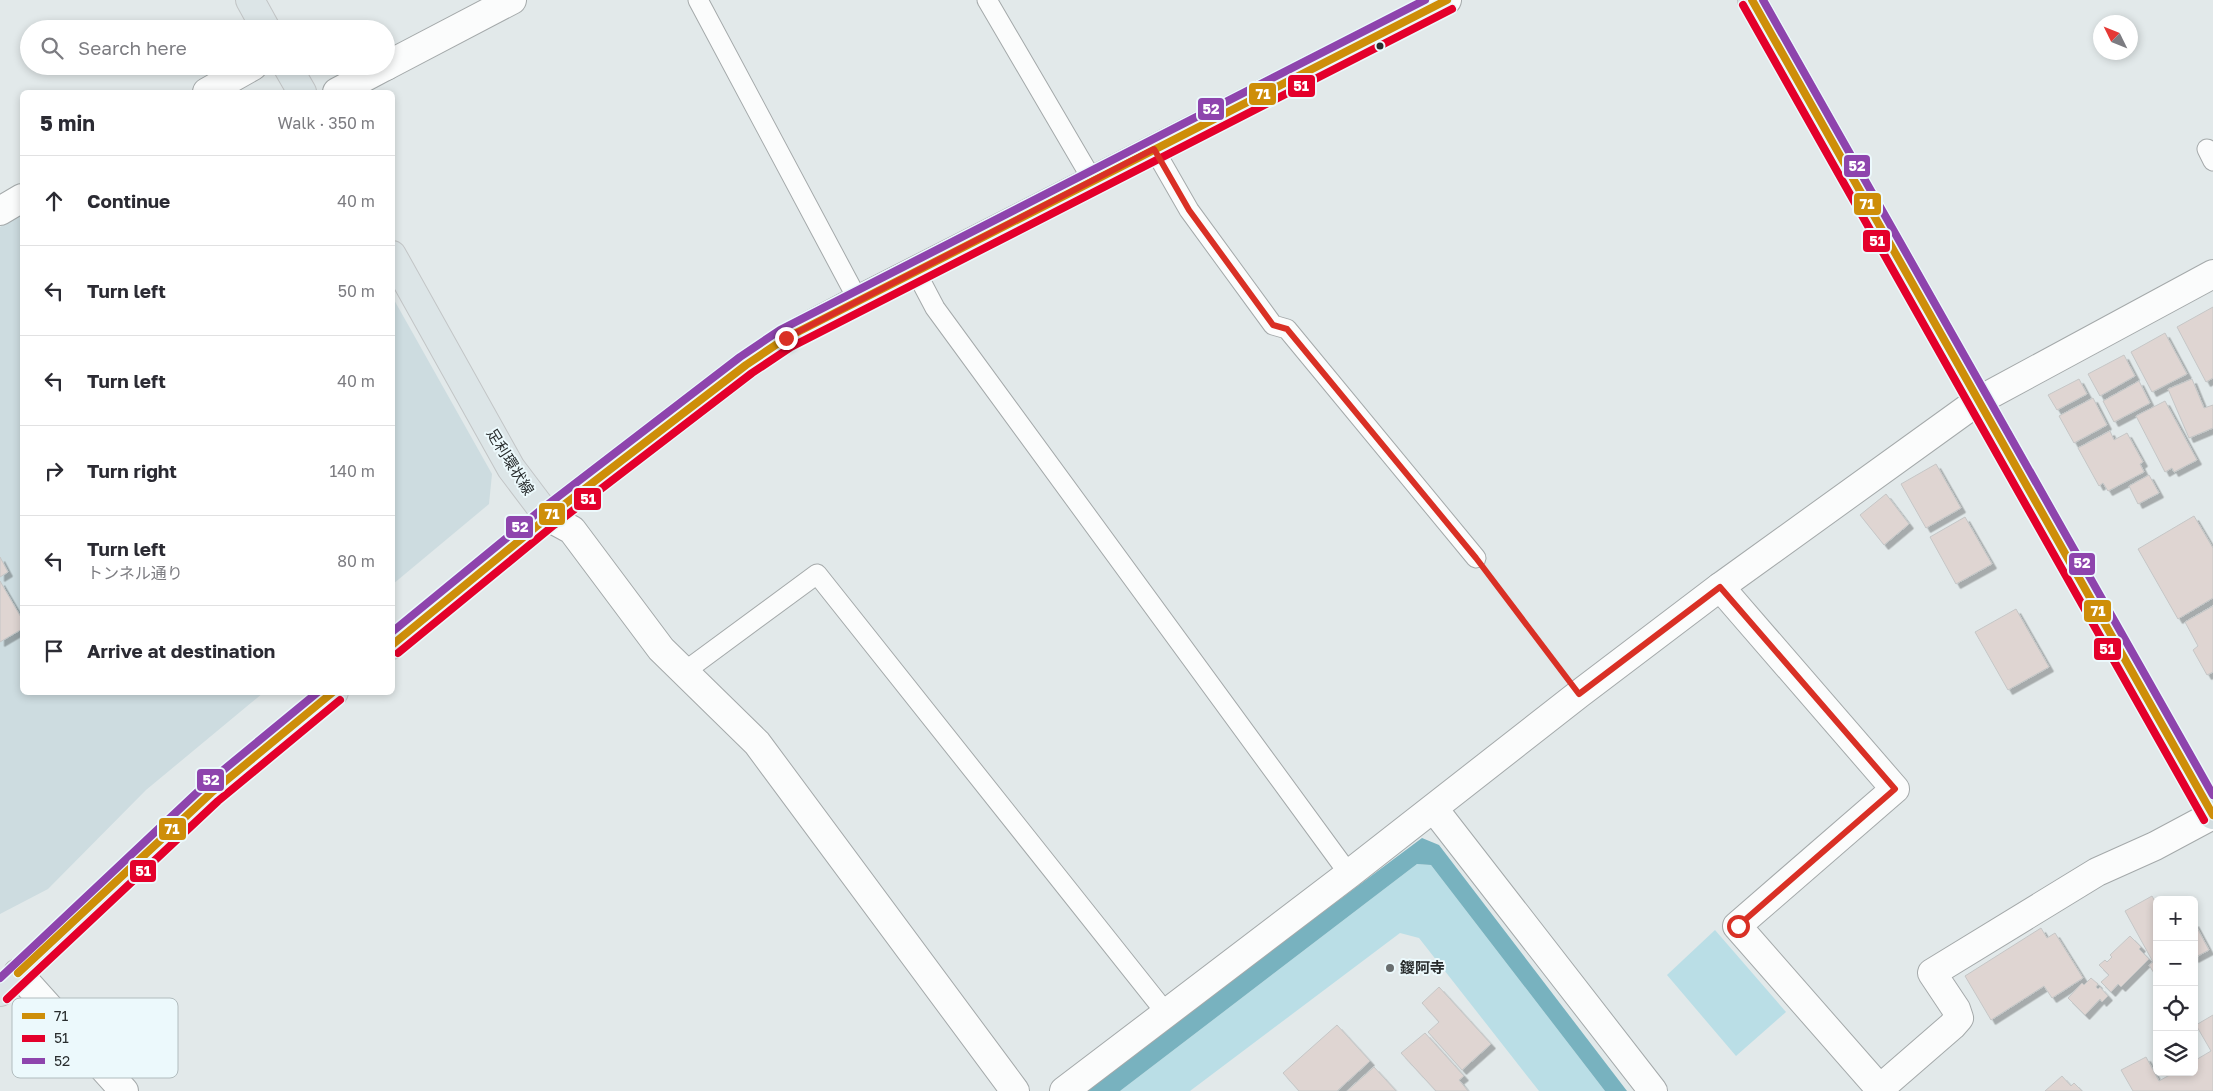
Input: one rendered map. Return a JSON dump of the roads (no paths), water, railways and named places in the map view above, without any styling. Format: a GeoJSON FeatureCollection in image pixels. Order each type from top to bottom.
{"type":"FeatureCollection","features":[{"type":"Feature","properties":{"kind":"highway"},"geometry":{"type":"LineString","coordinates":[[1752,0],[1978,401],[2211,808]]}},
{"type":"Feature","properties":{"kind":"main road"},"geometry":{"type":"LineString","coordinates":[[250,0],[261,20]]}},
{"type":"Feature","properties":{"kind":"main road"},"geometry":{"type":"LineString","coordinates":[[292,75],[301,90]]}},
{"type":"Feature","properties":{"kind":"main road","name":"足利環状線"},"geometry":{"type":"LineString","coordinates":[[395,260],[511,468],[548,517]]}},
{"type":"Feature","properties":{"kind":"main road"},"geometry":{"type":"LineString","coordinates":[[395,643],[548,517]]}},
{"type":"Feature","properties":{"kind":"main road"},"geometry":{"type":"LineString","coordinates":[[6,979],[211,793],[330,695]]}},
{"type":"Feature","properties":{"kind":"street"},"geometry":{"type":"LineString","coordinates":[[395,61],[512,0]]}},
{"type":"Feature","properties":{"kind":"street"},"geometry":{"type":"LineString","coordinates":[[1015,1091],[757,744],[661,649],[572,530],[548,517],[746,365],[786,338],[1447,0]]}},
{"type":"Feature","properties":{"kind":"street"},"geometry":{"type":"LineString","coordinates":[[211,90],[237,75]]}},
{"type":"Feature","properties":{"kind":"street"},"geometry":{"type":"LineString","coordinates":[[341,90],[369,75]]}},
{"type":"Feature","properties":{"kind":"street"},"geometry":{"type":"LineString","coordinates":[[0,211],[20,199]]}},
{"type":"Feature","properties":{"kind":"street"},"geometry":{"type":"LineString","coordinates":[[1064,1091],[1434,809],[1579,694],[1720,587],[1978,401],[2213,274]]}},
{"type":"Feature","properties":{"kind":"street"},"geometry":{"type":"LineString","coordinates":[[1720,587],[1895,789],[1738,926],[1878,1090],[1960,1018],[1932,973],[2097,872],[2155,846],[2211,808]]}},
{"type":"Feature","properties":{"kind":"street"},"geometry":{"type":"LineString","coordinates":[[1434,809],[1653,1091]]}},
{"type":"Feature","properties":{"kind":"street"},"geometry":{"type":"LineString","coordinates":[[6,979],[26,998]]}},
{"type":"Feature","properties":{"kind":"street"},"geometry":{"type":"LineString","coordinates":[[110,1078],[124,1091]]}},
{"type":"Feature","properties":{"kind":"lane"},"geometry":{"type":"LineString","coordinates":[[698,0],[858,300]]}},
{"type":"Feature","properties":{"kind":"lane"},"geometry":{"type":"LineString","coordinates":[[987,0],[1093,181]]}},
{"type":"Feature","properties":{"kind":"lane"},"geometry":{"type":"LineString","coordinates":[[1154,149],[1189,210],[1273,325],[1287,329],[1476,558]]}},
{"type":"Feature","properties":{"kind":"lane"},"geometry":{"type":"LineString","coordinates":[[916,272],[935,308],[1349,874]]}},
{"type":"Feature","properties":{"kind":"lane"},"geometry":{"type":"LineString","coordinates":[[684,672],[817,574],[1166,1013]]}},
{"type":"Feature","properties":{"kind":"place","name":"鑁阿寺"},"geometry":{"type":"Point","coordinates":[1390,968]}}]}
